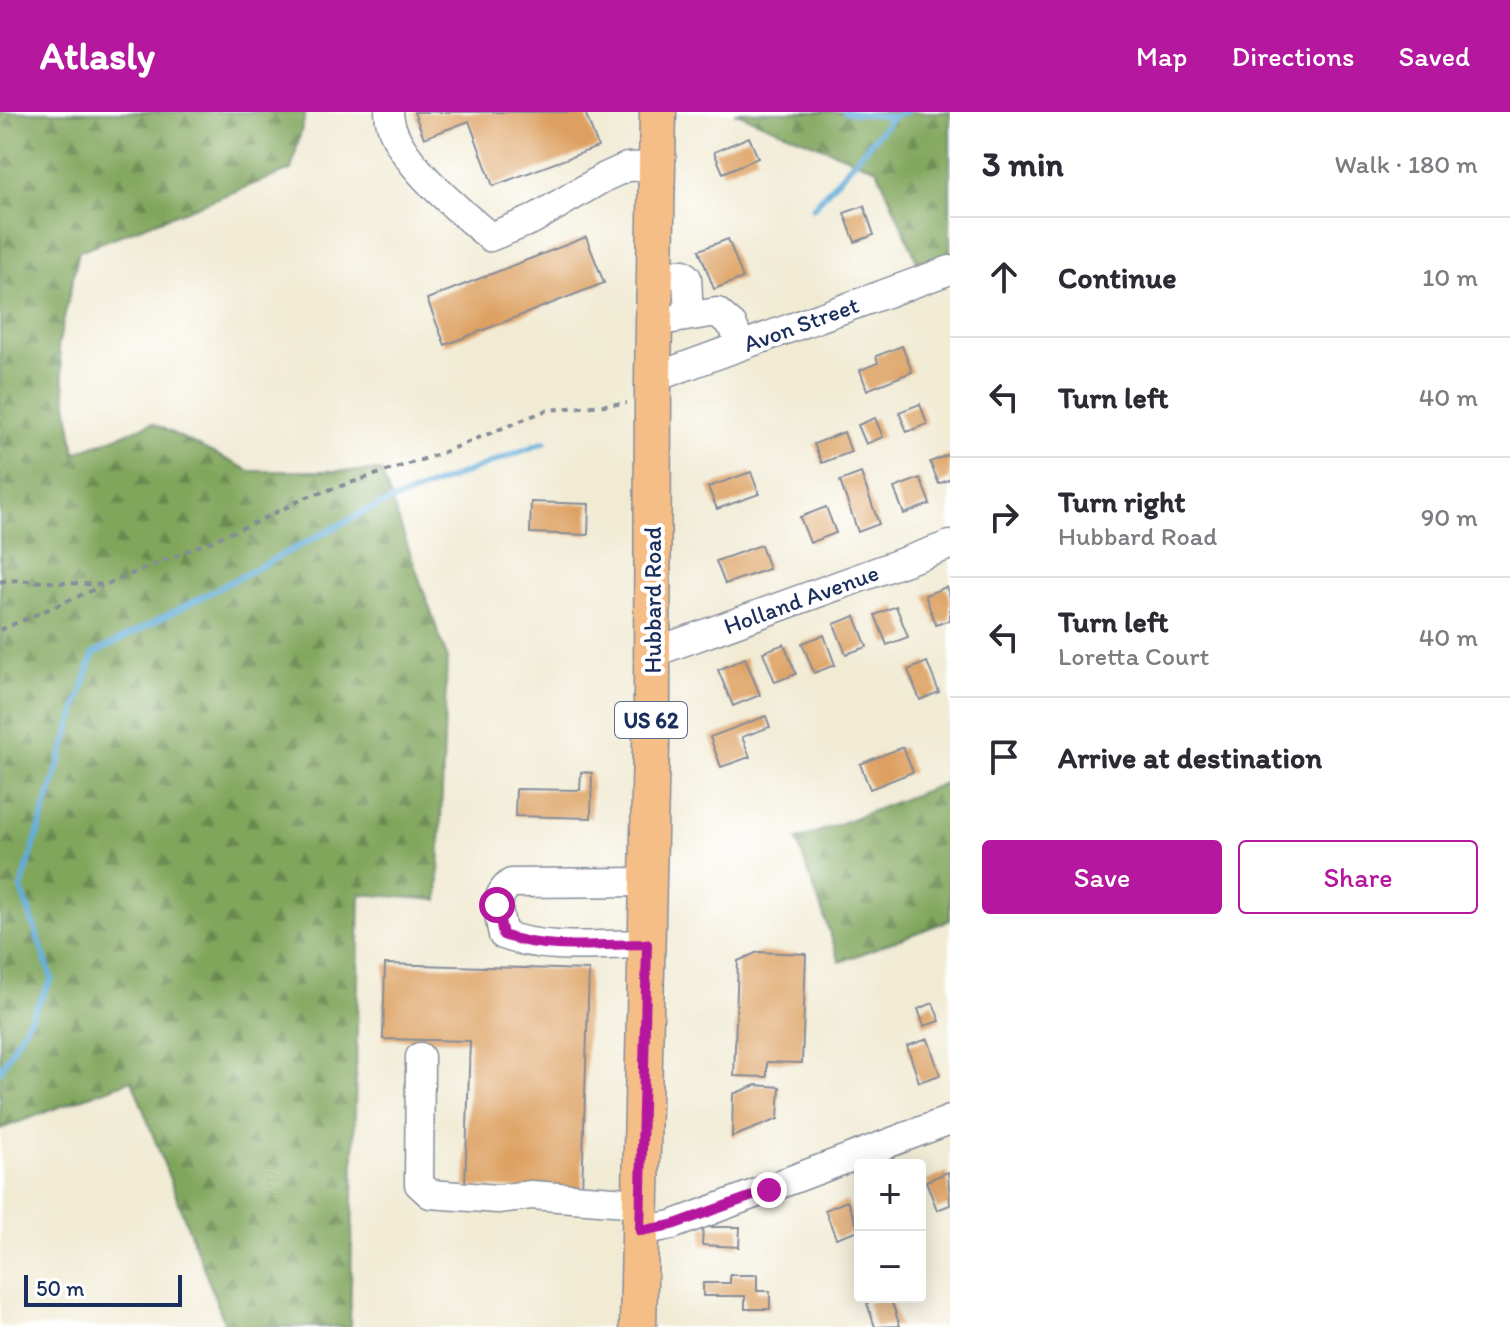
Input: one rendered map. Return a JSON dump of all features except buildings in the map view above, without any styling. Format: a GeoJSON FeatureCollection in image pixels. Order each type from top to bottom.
{"type":"FeatureCollection","features":[{"type":"Feature","properties":{"kind":"main road","name":"Hubbard Road"},"geometry":{"type":"LineString","coordinates":[[638,1327],[652,653],[658,112]]}},
{"type":"Feature","properties":{"kind":"street"},"geometry":{"type":"LineString","coordinates":[[389,112],[389,123],[401,149],[451,203],[490,237],[532,220],[627,167],[657,166]]}},
{"type":"Feature","properties":{"kind":"street","name":"Avon Street"},"geometry":{"type":"LineString","coordinates":[[653,390],[741,346],[950,270]]}},
{"type":"Feature","properties":{"kind":"street"},"geometry":{"type":"LineString","coordinates":[[655,273],[683,274],[687,278],[689,316]]}},
{"type":"Feature","properties":{"kind":"street"},"geometry":{"type":"LineString","coordinates":[[654,322],[717,312],[733,326],[741,346]]}},
{"type":"Feature","properties":{"kind":"street","name":"Holland Avenue"},"geometry":{"type":"LineString","coordinates":[[652,653],[950,545]]}},
{"type":"Feature","properties":{"kind":"street"},"geometry":{"type":"LineString","coordinates":[[647,944],[553,944],[516,939],[503,935],[497,905],[501,890],[511,883],[648,882]]}},
{"type":"Feature","properties":{"kind":"street"},"geometry":{"type":"LineString","coordinates":[[420,1057],[419,1184],[430,1194],[498,1199],[531,1195],[672,1225],[950,1120]]}},
{"type":"Feature","properties":{"kind":"path"},"geometry":{"type":"LineString","coordinates":[[0,630],[254,523],[307,497],[439,454],[547,410],[613,404],[653,390]]}},
{"type":"Feature","properties":{"kind":"path"},"geometry":{"type":"LineString","coordinates":[[0,582],[105,585]]}},
{"type":"Feature","properties":{"kind":"green space"},"geometry":{"type":"Polygon","coordinates":[[[0,112],[306,112],[291,170],[79,251],[58,346],[75,453],[152,423],[250,471],[381,471],[447,657],[438,900],[360,894],[350,1327],[226,1327],[132,1080],[0,1129],[0,112]]]}},
{"type":"Feature","properties":{"kind":"green space"},"geometry":{"type":"Polygon","coordinates":[[[734,112],[950,112],[950,270],[925,279],[877,169],[734,112]]]}},
{"type":"Feature","properties":{"kind":"green space"},"geometry":{"type":"Polygon","coordinates":[[[950,781],[950,920],[840,962],[797,840],[950,781]]]}},
{"type":"Feature","properties":{"kind":"waterway"},"geometry":{"type":"LineString","coordinates":[[845,112],[893,117],[906,112]]}},
{"type":"Feature","properties":{"kind":"waterway"},"geometry":{"type":"LineString","coordinates":[[813,208],[893,117]]}},
{"type":"Feature","properties":{"kind":"waterway"},"geometry":{"type":"LineString","coordinates":[[0,1071],[52,979],[21,888],[93,654],[368,510],[545,442]]}},
{"type":"Feature","properties":{"kind":"route"},"geometry":{"type":"LineString","coordinates":[[497,905],[503,935],[516,939],[553,944],[647,944],[640,1231],[672,1225],[769,1190]]}}]}
